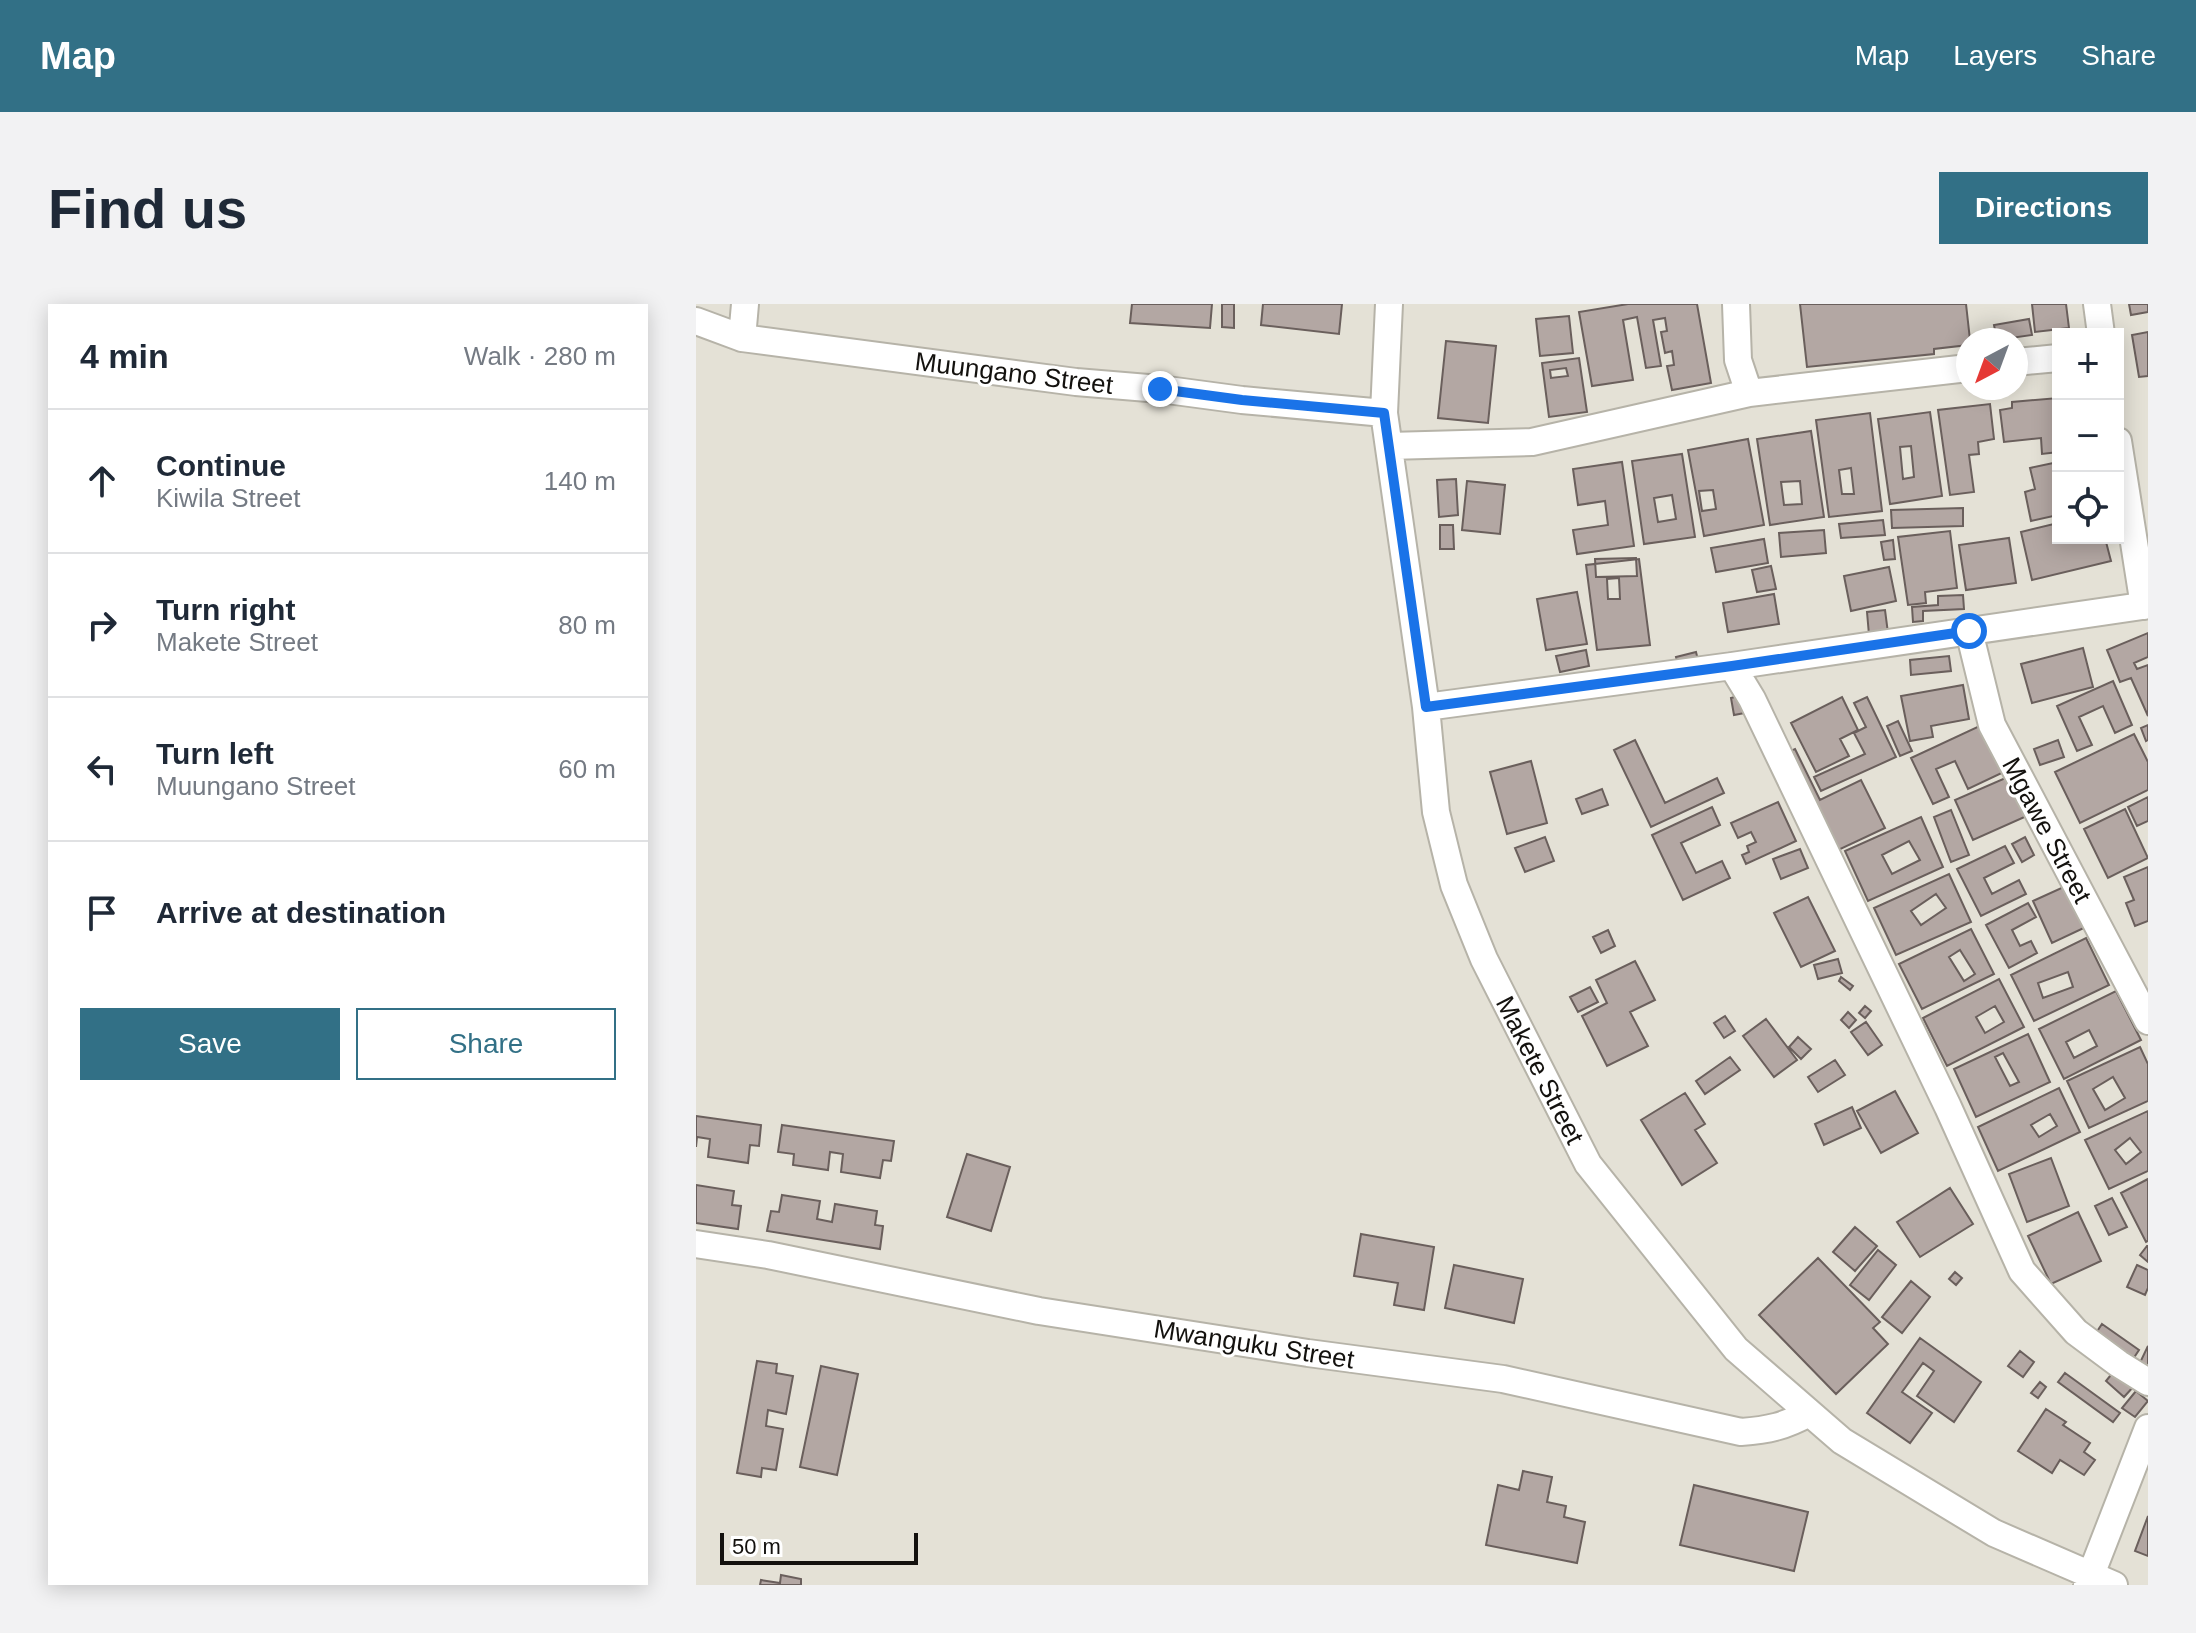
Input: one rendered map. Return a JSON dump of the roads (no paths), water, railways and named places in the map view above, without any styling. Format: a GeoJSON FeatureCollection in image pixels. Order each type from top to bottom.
{"type":"FeatureCollection","features":[{"type":"Feature","properties":{"kind":"street"},"geometry":{"type":"LineString","coordinates":[[742,338],[745,304]]}},
{"type":"Feature","properties":{"kind":"street","name":"Makete Street"},"geometry":{"type":"LineString","coordinates":[[1389,304],[1384,413],[1426,707],[1436,812],[1454,885],[1484,959],[1588,1164],[1736,1349],[1842,1441],[1994,1533],[2097,1582]]}},
{"type":"Feature","properties":{"kind":"street"},"geometry":{"type":"LineString","coordinates":[[1736,304],[1738,360],[1749,393]]}},
{"type":"Feature","properties":{"kind":"street"},"geometry":{"type":"LineString","coordinates":[[2097,304],[2100,328]]}},
{"type":"Feature","properties":{"kind":"street","name":"Muungano Street"},"geometry":{"type":"LineString","coordinates":[[696,321],[742,338],[1076,382],[1384,413]]}},
{"type":"Feature","properties":{"kind":"street"},"geometry":{"type":"LineString","coordinates":[[2028,361],[2052,359]]}},
{"type":"Feature","properties":{"kind":"street"},"geometry":{"type":"LineString","coordinates":[[1389,446],[1532,442],[1749,393],[1956,369]]}},
{"type":"Feature","properties":{"kind":"street"},"geometry":{"type":"LineString","coordinates":[[1426,707],[2146,605],[2123,472]]}},
{"type":"Feature","properties":{"kind":"street","name":"Mgawe Street"},"geometry":{"type":"LineString","coordinates":[[1969,631],[1992,725],[2148,1021]]}},
{"type":"Feature","properties":{"kind":"street"},"geometry":{"type":"LineString","coordinates":[[1732,666],[1752,699],[1948,1107],[2022,1271],[2076,1332],[2148,1382]]}},
{"type":"Feature","properties":{"kind":"street","name":"Mwanguku Street"},"geometry":{"type":"LineString","coordinates":[[696,1244],[768,1255],[1039,1311],[1308,1353],[1503,1379],[1741,1432],[1769,1430],[1809,1413]]}},
{"type":"Feature","properties":{"kind":"street"},"geometry":{"type":"LineString","coordinates":[[2097,1582],[2148,1428]]}}]}
